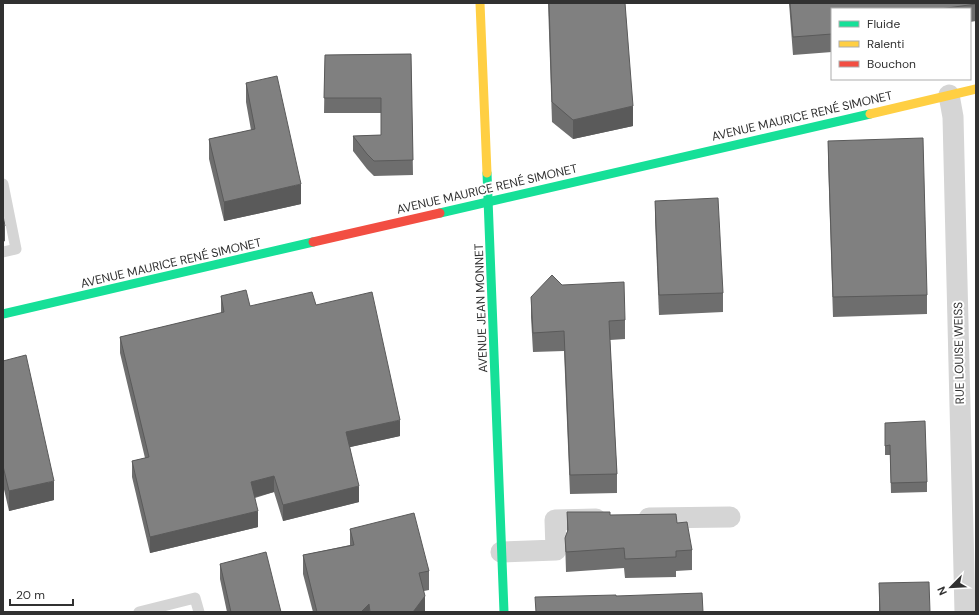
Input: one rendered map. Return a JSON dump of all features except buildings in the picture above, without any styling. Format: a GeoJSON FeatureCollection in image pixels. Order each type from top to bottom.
{"type":"FeatureCollection","features":[{"type":"Feature","properties":{"kind":"street","name":"AVENUE JEAN MONNET"},"geometry":{"type":"LineString","coordinates":[[480,3],[488,202],[492,258],[504,612]]}},
{"type":"Feature","properties":{"kind":"street","name":"AVENUE MAURICE RENÉ SIMONET"},"geometry":{"type":"LineString","coordinates":[[3,314],[976,89]]}},
{"type":"Feature","properties":{"kind":"street","name":"RUE LOUISE WEISS"},"geometry":{"type":"LineString","coordinates":[[949,95],[953,117],[965,612]]}},
{"type":"Feature","properties":{"kind":"street"},"geometry":{"type":"LineString","coordinates":[[501,552],[556,550],[555,520],[730,517]]}},
{"type":"Feature","properties":{"kind":"lane"},"geometry":{"type":"LineString","coordinates":[[3,184],[16,249],[3,252]]}},
{"type":"Feature","properties":{"kind":"lane"},"geometry":{"type":"LineString","coordinates":[[139,612],[195,598],[199,612]]}},
{"type":"Feature","properties":{"kind":"traffic: fast"},"geometry":{"type":"LineString","coordinates":[[440,213],[870,114]]}},
{"type":"Feature","properties":{"kind":"traffic: fast"},"geometry":{"type":"LineString","coordinates":[[487,173],[504,612]]}},
{"type":"Feature","properties":{"kind":"traffic: fast"},"geometry":{"type":"LineString","coordinates":[[3,314],[313,242]]}},
{"type":"Feature","properties":{"kind":"traffic: slow"},"geometry":{"type":"LineString","coordinates":[[480,3],[487,173]]}},
{"type":"Feature","properties":{"kind":"traffic: slow"},"geometry":{"type":"LineString","coordinates":[[870,114],[976,89]]}},
{"type":"Feature","properties":{"kind":"traffic: jam"},"geometry":{"type":"LineString","coordinates":[[313,242],[440,213]]}}]}
